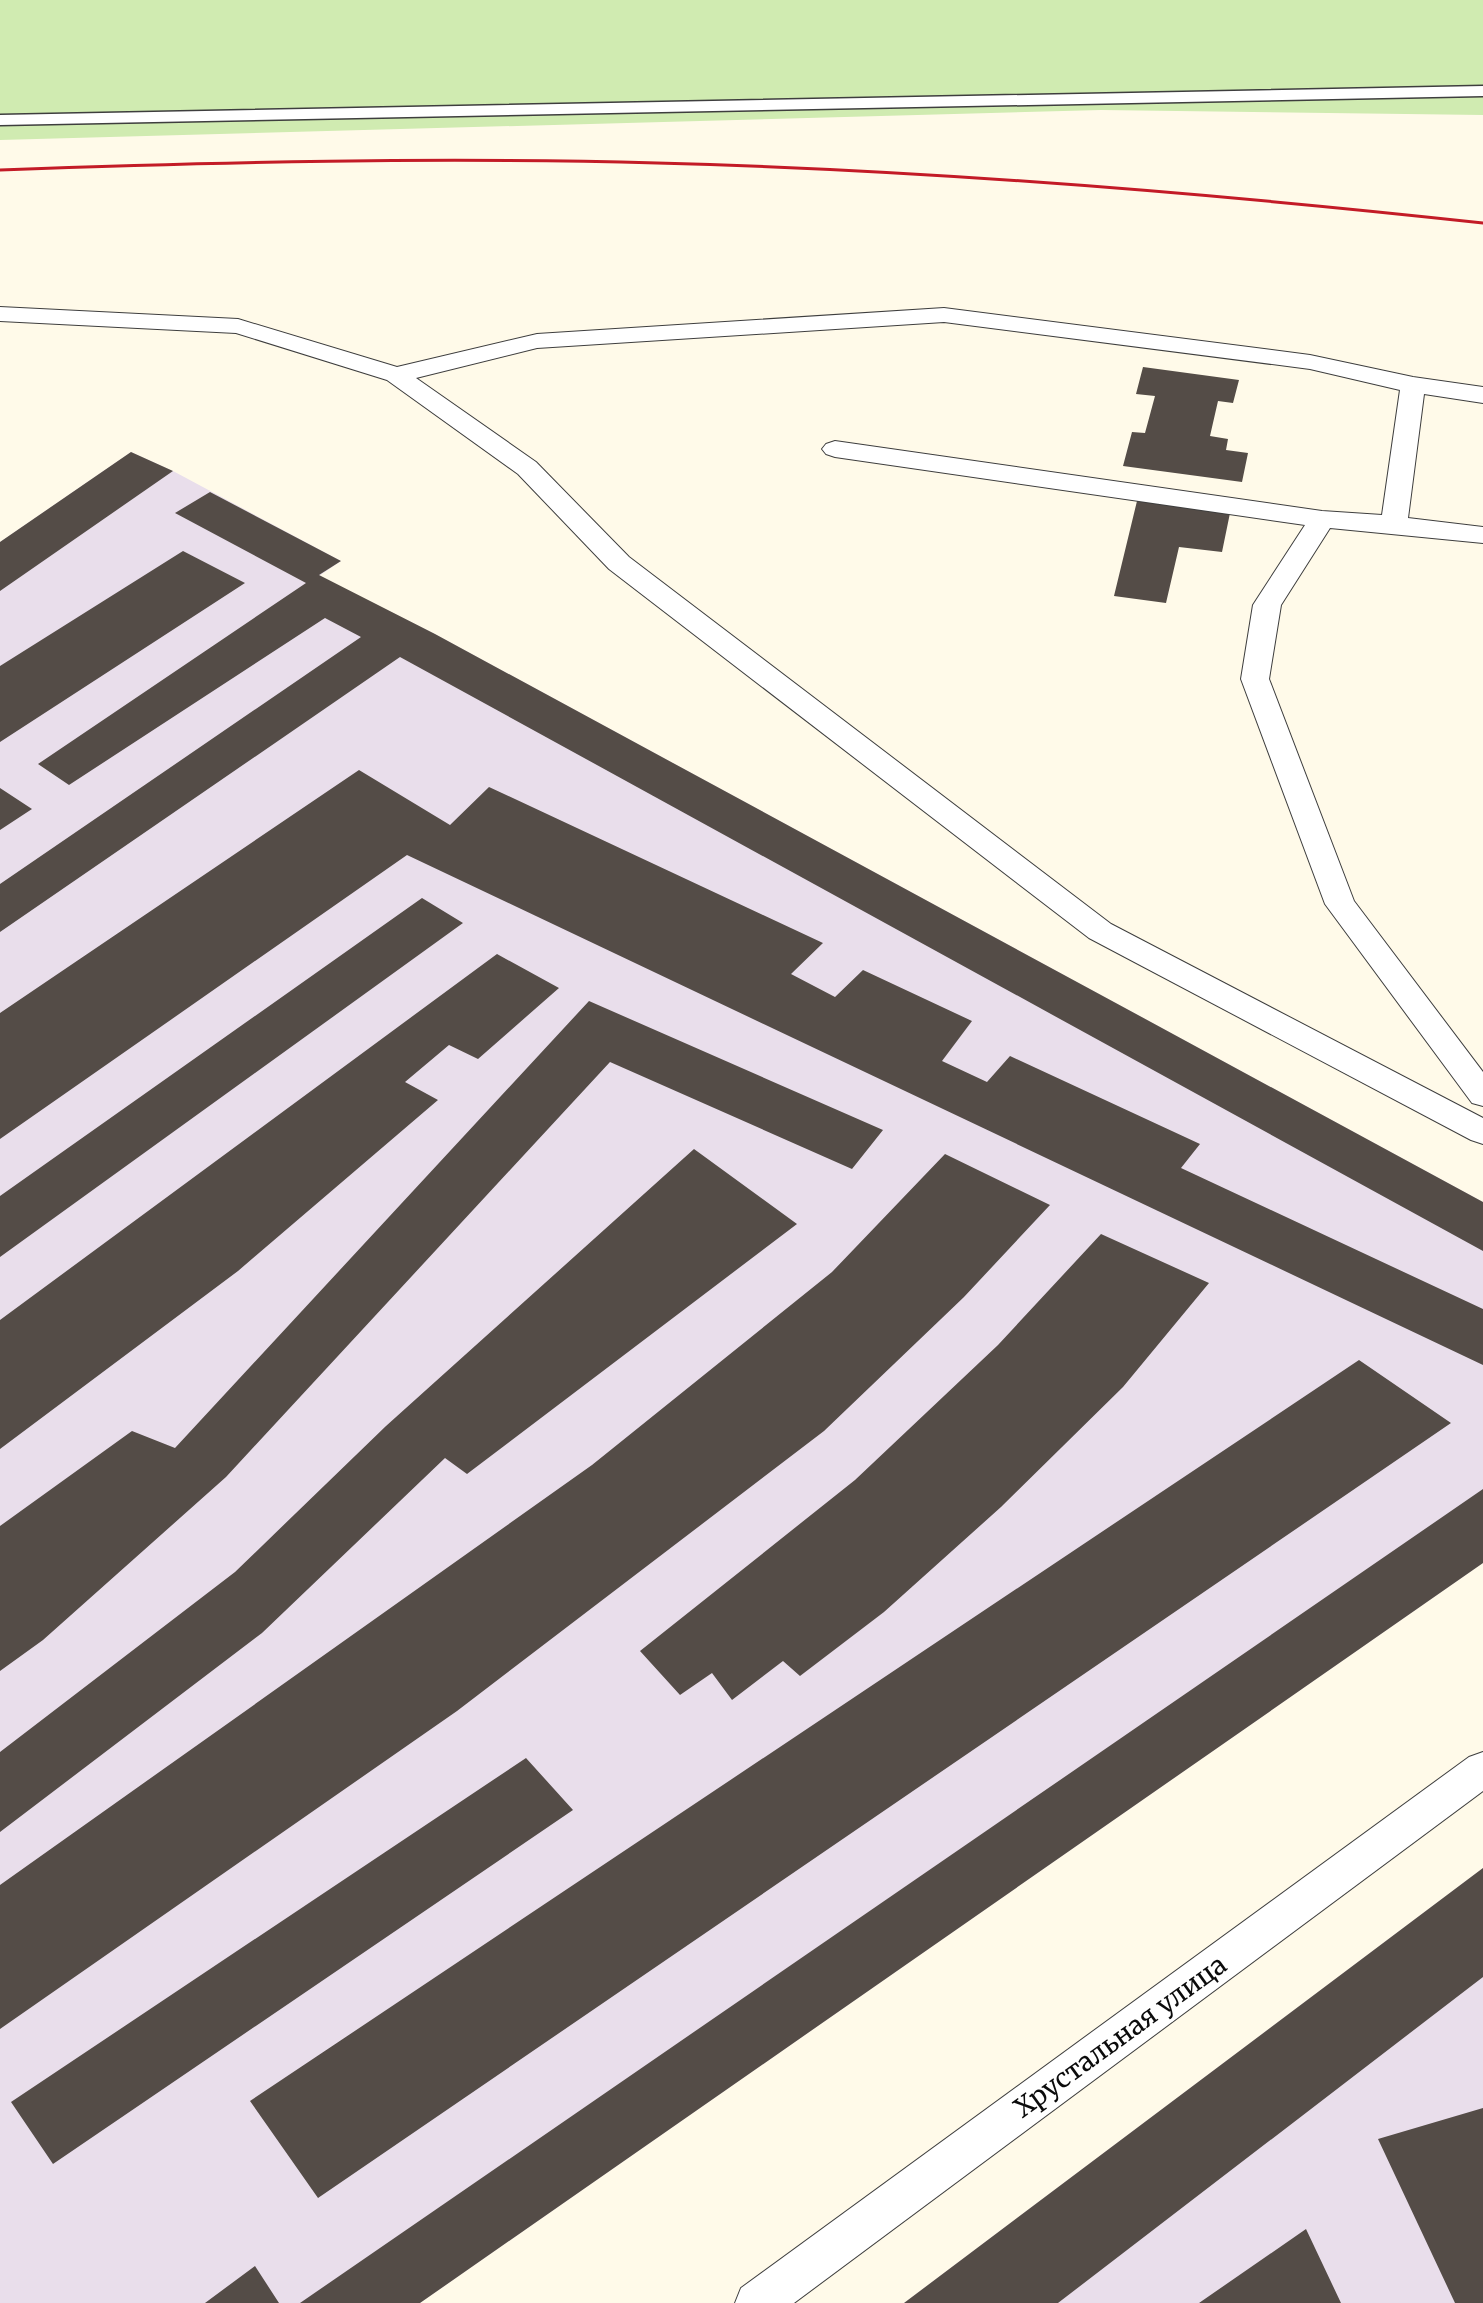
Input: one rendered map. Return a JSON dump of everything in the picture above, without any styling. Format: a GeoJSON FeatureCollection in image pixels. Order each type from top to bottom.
{"type":"FeatureCollection","features":[{"type":"Feature","properties":{"kind":"street"},"geometry":{"type":"LineString","coordinates":[[0,314],[238,326],[396,375],[527,468],[619,563],[1100,931],[1483,1132]]}},
{"type":"Feature","properties":{"kind":"street"},"geometry":{"type":"LineString","coordinates":[[396,375],[537,341],[944,315],[1310,362],[1413,385],[1483,395]]}},
{"type":"Feature","properties":{"kind":"street"},"geometry":{"type":"LineString","coordinates":[[1394,524],[1413,385]]}},
{"type":"Feature","properties":{"kind":"street"},"geometry":{"type":"LineString","coordinates":[[835,449],[1322,519],[1394,524],[1483,535]]}},
{"type":"Feature","properties":{"kind":"street"},"geometry":{"type":"LineString","coordinates":[[1322,519],[1267,605],[1255,679],[1340,904],[1483,1095]]}},
{"type":"Feature","properties":{"kind":"street","name":"Хрустальная улица"},"geometry":{"type":"LineString","coordinates":[[757,2303],[1483,1769]]}},
{"type":"Feature","properties":{"kind":"lane"},"geometry":{"type":"LineString","coordinates":[[0,120],[1483,91]]}},
{"type":"Feature","properties":{"kind":"shaded area"},"geometry":{"type":"Polygon","coordinates":[[[131,452],[173,471],[341,561],[319,576],[435,634],[1483,1202],[1483,1563],[420,2303],[0,2303],[0,542],[131,452]]]}},
{"type":"Feature","properties":{"kind":"shaded area"},"geometry":{"type":"Polygon","coordinates":[[[1483,1868],[1483,2303],[904,2303],[1483,1868]]]}},
{"type":"Feature","properties":{"kind":"green space"},"geometry":{"type":"Polygon","coordinates":[[[0,0],[1483,0],[1483,115],[1101,110],[0,140],[0,0]]]}},
{"type":"Feature","properties":{"kind":"building"},"geometry":{"type":"Polygon","coordinates":[[[1143,367],[1239,380],[1233,403],[1218,401],[1210,436],[1228,439],[1226,450],[1248,453],[1242,482],[1123,466],[1132,432],[1145,433],[1155,396],[1136,394],[1143,367]]]}},
{"type":"Feature","properties":{"kind":"building"},"geometry":{"type":"Polygon","coordinates":[[[131,452],[173,471],[0,591],[0,542],[131,452]]]}},
{"type":"Feature","properties":{"kind":"building"},"geometry":{"type":"Polygon","coordinates":[[[210,492],[341,561],[319,575],[435,634],[1483,1202],[1483,1251],[400,657],[0,932],[0,884],[361,637],[325,618],[69,785],[38,764],[306,583],[175,513],[210,492]]]}},
{"type":"Feature","properties":{"kind":"building"},"geometry":{"type":"Polygon","coordinates":[[[1137,501],[1230,513],[1222,552],[1179,547],[1166,603],[1114,596],[1137,501]]]}},
{"type":"Feature","properties":{"kind":"building"},"geometry":{"type":"Polygon","coordinates":[[[183,551],[245,583],[0,742],[0,666],[183,551]]]}},
{"type":"Feature","properties":{"kind":"building"},"geometry":{"type":"Polygon","coordinates":[[[359,770],[450,825],[489,787],[823,943],[791,974],[835,997],[863,970],[972,1021],[942,1061],[987,1082],[1010,1056],[1200,1144],[1181,1168],[1483,1309],[1483,1365],[407,855],[0,1139],[0,1013],[359,770]]]}},
{"type":"Feature","properties":{"kind":"building"},"geometry":{"type":"Polygon","coordinates":[[[0,788],[32,809],[0,830],[0,788]]]}},
{"type":"Feature","properties":{"kind":"building"},"geometry":{"type":"Polygon","coordinates":[[[422,898],[463,923],[0,1257],[0,1196],[422,898]]]}},
{"type":"Feature","properties":{"kind":"building"},"geometry":{"type":"Polygon","coordinates":[[[497,954],[559,988],[478,1059],[449,1045],[405,1082],[438,1100],[238,1271],[0,1449],[0,1320],[497,954]]]}},
{"type":"Feature","properties":{"kind":"building"},"geometry":{"type":"Polygon","coordinates":[[[589,1001],[883,1130],[852,1169],[610,1062],[226,1477],[43,1640],[0,1671],[0,1526],[132,1431],[175,1448],[589,1001]]]}},
{"type":"Feature","properties":{"kind":"building"},"geometry":{"type":"Polygon","coordinates":[[[694,1149],[797,1224],[467,1474],[445,1458],[262,1633],[0,1832],[0,1752],[235,1572],[386,1426],[694,1149]]]}},
{"type":"Feature","properties":{"kind":"building"},"geometry":{"type":"Polygon","coordinates":[[[945,1154],[1050,1205],[964,1297],[824,1431],[457,1711],[0,2029],[0,1885],[592,1465],[832,1272],[945,1154]]]}},
{"type":"Feature","properties":{"kind":"building"},"geometry":{"type":"Polygon","coordinates":[[[1101,1234],[1209,1283],[1123,1387],[1001,1507],[884,1612],[800,1676],[783,1661],[732,1700],[712,1673],[680,1695],[640,1651],[855,1480],[998,1345],[1101,1234]]]}},
{"type":"Feature","properties":{"kind":"building"},"geometry":{"type":"Polygon","coordinates":[[[1359,1360],[1451,1423],[318,2198],[250,2101],[1359,1360]]]}},
{"type":"Feature","properties":{"kind":"building"},"geometry":{"type":"Polygon","coordinates":[[[1483,1489],[1483,1563],[420,2303],[300,2303],[1483,1489]]]}},
{"type":"Feature","properties":{"kind":"building"},"geometry":{"type":"Polygon","coordinates":[[[526,1758],[573,1810],[53,2164],[11,2102],[526,1758]]]}},
{"type":"Feature","properties":{"kind":"building"},"geometry":{"type":"Polygon","coordinates":[[[1483,1868],[1483,1977],[1058,2303],[904,2303],[1483,1868]]]}},
{"type":"Feature","properties":{"kind":"building"},"geometry":{"type":"Polygon","coordinates":[[[1483,2108],[1483,2303],[1455,2303],[1378,2139],[1483,2108]]]}},
{"type":"Feature","properties":{"kind":"building"},"geometry":{"type":"Polygon","coordinates":[[[1306,2229],[1341,2303],[1199,2303],[1306,2229]]]}},
{"type":"Feature","properties":{"kind":"building"},"geometry":{"type":"Polygon","coordinates":[[[255,2266],[279,2303],[205,2303],[255,2266]]]}},
{"type":"Feature","properties":{"kind":"railway"},"geometry":{"type":"LineString","coordinates":[[0,170],[411,160],[575,161],[760,166],[1070,184],[1483,223]]}}]}
